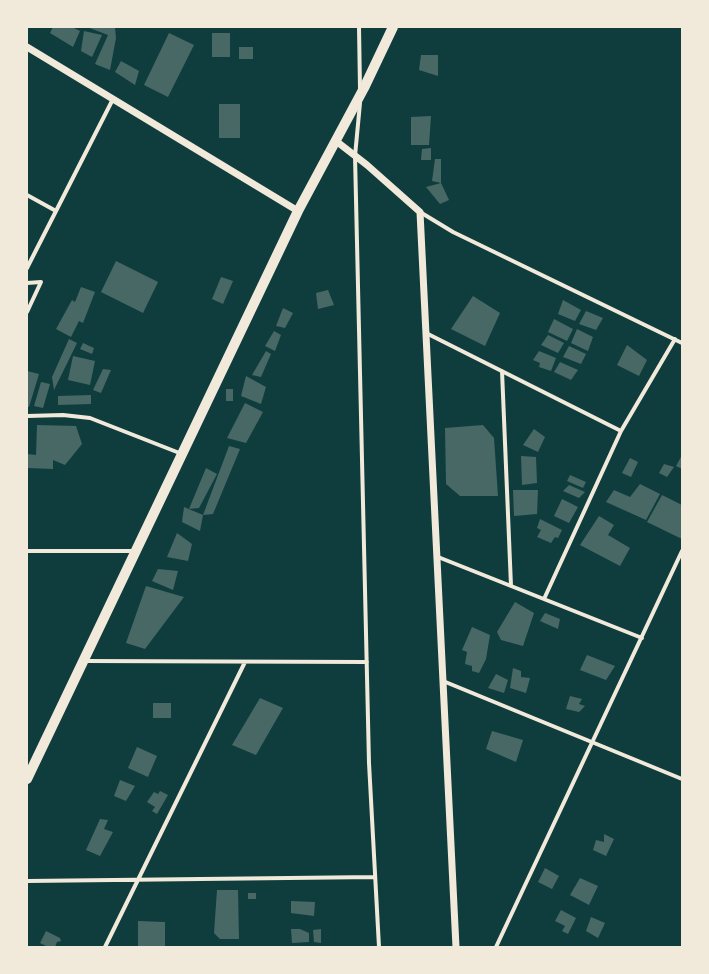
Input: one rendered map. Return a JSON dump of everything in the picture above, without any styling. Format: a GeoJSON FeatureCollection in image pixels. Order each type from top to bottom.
{"type":"FeatureCollection","features":[{"type":"Feature","properties":{"kind":"main road"},"geometry":{"type":"LineString","coordinates":[[27,779],[298,211],[336,141],[393,27]]}},
{"type":"Feature","properties":{"kind":"street"},"geometry":{"type":"LineString","coordinates":[[359,27],[360,94],[355,156],[369,763],[378,947]]}},
{"type":"Feature","properties":{"kind":"street"},"geometry":{"type":"LineString","coordinates":[[27,47],[298,211]]}},
{"type":"Feature","properties":{"kind":"street"},"geometry":{"type":"LineString","coordinates":[[27,268],[113,99]]}},
{"type":"Feature","properties":{"kind":"street"},"geometry":{"type":"LineString","coordinates":[[336,141],[420,212],[453,232],[682,342]]}},
{"type":"Feature","properties":{"kind":"street"},"geometry":{"type":"LineString","coordinates":[[27,195],[56,211]]}},
{"type":"Feature","properties":{"kind":"street"},"geometry":{"type":"LineString","coordinates":[[420,212],[456,947]]}},
{"type":"Feature","properties":{"kind":"street"},"geometry":{"type":"LineString","coordinates":[[27,283],[41,282],[27,312]]}},
{"type":"Feature","properties":{"kind":"street"},"geometry":{"type":"LineString","coordinates":[[426,332],[621,431]]}},
{"type":"Feature","properties":{"kind":"street"},"geometry":{"type":"LineString","coordinates":[[544,599],[621,431],[675,339]]}},
{"type":"Feature","properties":{"kind":"street"},"geometry":{"type":"LineString","coordinates":[[502,371],[511,586]]}},
{"type":"Feature","properties":{"kind":"street"},"geometry":{"type":"LineString","coordinates":[[27,416],[63,415],[90,418],[182,454]]}},
{"type":"Feature","properties":{"kind":"street"},"geometry":{"type":"LineString","coordinates":[[27,551],[136,551]]}},
{"type":"Feature","properties":{"kind":"street"},"geometry":{"type":"LineString","coordinates":[[496,947],[594,742],[682,551]]}},
{"type":"Feature","properties":{"kind":"street"},"geometry":{"type":"LineString","coordinates":[[438,557],[642,638]]}},
{"type":"Feature","properties":{"kind":"street"},"geometry":{"type":"LineString","coordinates":[[84,661],[367,662]]}},
{"type":"Feature","properties":{"kind":"street"},"geometry":{"type":"LineString","coordinates":[[105,947],[245,662]]}},
{"type":"Feature","properties":{"kind":"street"},"geometry":{"type":"LineString","coordinates":[[443,681],[682,779]]}},
{"type":"Feature","properties":{"kind":"street"},"geometry":{"type":"LineString","coordinates":[[27,881],[375,877]]}},
{"type":"Feature","properties":{"kind":"building"},"geometry":{"type":"Polygon","coordinates":[[[53,27],[72,27],[80,31],[73,47],[50,33],[53,27]]]}},
{"type":"Feature","properties":{"kind":"building"},"geometry":{"type":"Polygon","coordinates":[[[87,27],[115,28],[116,38],[110,70],[95,64],[108,35],[87,27]]]}},
{"type":"Feature","properties":{"kind":"building"},"geometry":{"type":"Polygon","coordinates":[[[84,31],[102,35],[92,57],[81,51],[84,31]]]}},
{"type":"Feature","properties":{"kind":"building"},"geometry":{"type":"Polygon","coordinates":[[[169,33],[194,45],[168,97],[144,85],[169,33]]]}},
{"type":"Feature","properties":{"kind":"building"},"geometry":{"type":"Polygon","coordinates":[[[212,33],[230,33],[230,57],[212,57],[212,33]]]}},
{"type":"Feature","properties":{"kind":"building"},"geometry":{"type":"Polygon","coordinates":[[[239,47],[253,47],[253,59],[239,59],[239,47]]]}},
{"type":"Feature","properties":{"kind":"building"},"geometry":{"type":"Polygon","coordinates":[[[421,55],[438,55],[438,76],[419,70],[421,55]]]}},
{"type":"Feature","properties":{"kind":"building"},"geometry":{"type":"Polygon","coordinates":[[[121,61],[139,71],[135,85],[115,72],[121,61]]]}},
{"type":"Feature","properties":{"kind":"building"},"geometry":{"type":"Polygon","coordinates":[[[219,104],[240,104],[240,138],[219,138],[219,104]]]}},
{"type":"Feature","properties":{"kind":"building"},"geometry":{"type":"Polygon","coordinates":[[[431,116],[429,145],[411,145],[411,117],[431,116]]]}},
{"type":"Feature","properties":{"kind":"building"},"geometry":{"type":"Polygon","coordinates":[[[431,148],[431,160],[421,160],[422,149],[431,148]]]}},
{"type":"Feature","properties":{"kind":"building"},"geometry":{"type":"Polygon","coordinates":[[[435,159],[441,159],[441,183],[432,181],[435,159]]]}},
{"type":"Feature","properties":{"kind":"building"},"geometry":{"type":"Polygon","coordinates":[[[441,183],[449,200],[440,204],[426,187],[441,183]]]}},
{"type":"Feature","properties":{"kind":"building"},"geometry":{"type":"Polygon","coordinates":[[[116,261],[158,282],[143,313],[101,292],[116,261]]]}},
{"type":"Feature","properties":{"kind":"building"},"geometry":{"type":"Polygon","coordinates":[[[221,277],[233,281],[223,304],[212,299],[221,277]]]}},
{"type":"Feature","properties":{"kind":"building"},"geometry":{"type":"Polygon","coordinates":[[[81,287],[95,292],[83,323],[79,321],[71,337],[56,329],[72,300],[75,302],[81,287]]]}},
{"type":"Feature","properties":{"kind":"building"},"geometry":{"type":"Polygon","coordinates":[[[328,290],[334,305],[318,309],[316,293],[328,290]]]}},
{"type":"Feature","properties":{"kind":"building"},"geometry":{"type":"Polygon","coordinates":[[[473,296],[500,313],[485,346],[451,329],[473,296]]]}},
{"type":"Feature","properties":{"kind":"building"},"geometry":{"type":"Polygon","coordinates":[[[563,300],[581,310],[575,321],[558,314],[563,300]]]}},
{"type":"Feature","properties":{"kind":"building"},"geometry":{"type":"Polygon","coordinates":[[[283,308],[293,313],[285,328],[276,326],[283,308]]]}},
{"type":"Feature","properties":{"kind":"building"},"geometry":{"type":"Polygon","coordinates":[[[586,311],[603,318],[596,330],[579,324],[586,311]]]}},
{"type":"Feature","properties":{"kind":"building"},"geometry":{"type":"Polygon","coordinates":[[[554,319],[573,329],[567,341],[548,332],[554,319]]]}},
{"type":"Feature","properties":{"kind":"building"},"geometry":{"type":"Polygon","coordinates":[[[577,329],[593,337],[588,351],[571,343],[577,329]]]}},
{"type":"Feature","properties":{"kind":"building"},"geometry":{"type":"Polygon","coordinates":[[[274,331],[281,335],[275,351],[265,346],[274,331]]]}},
{"type":"Feature","properties":{"kind":"building"},"geometry":{"type":"Polygon","coordinates":[[[548,335],[564,343],[558,353],[541,345],[548,335]]]}},
{"type":"Feature","properties":{"kind":"building"},"geometry":{"type":"Polygon","coordinates":[[[69,339],[77,343],[54,390],[52,377],[69,339]]]}},
{"type":"Feature","properties":{"kind":"building"},"geometry":{"type":"Polygon","coordinates":[[[83,343],[94,348],[92,354],[80,349],[83,343]]]}},
{"type":"Feature","properties":{"kind":"building"},"geometry":{"type":"Polygon","coordinates":[[[627,345],[647,360],[639,376],[617,365],[627,345]]]}},
{"type":"Feature","properties":{"kind":"building"},"geometry":{"type":"Polygon","coordinates":[[[569,346],[586,354],[581,364],[563,357],[569,346]]]}},
{"type":"Feature","properties":{"kind":"building"},"geometry":{"type":"Polygon","coordinates":[[[266,351],[271,354],[261,377],[252,375],[266,351]]]}},
{"type":"Feature","properties":{"kind":"building"},"geometry":{"type":"Polygon","coordinates":[[[539,351],[556,358],[551,371],[539,367],[540,363],[533,360],[539,351]]]}},
{"type":"Feature","properties":{"kind":"building"},"geometry":{"type":"Polygon","coordinates":[[[73,356],[95,361],[90,385],[68,380],[73,356]]]}},
{"type":"Feature","properties":{"kind":"building"},"geometry":{"type":"Polygon","coordinates":[[[560,362],[578,370],[571,380],[554,372],[560,362]]]}},
{"type":"Feature","properties":{"kind":"building"},"geometry":{"type":"Polygon","coordinates":[[[103,369],[111,370],[101,393],[93,390],[103,369]]]}},
{"type":"Feature","properties":{"kind":"building"},"geometry":{"type":"Polygon","coordinates":[[[27,371],[39,374],[29,407],[27,407],[27,371]]]}},
{"type":"Feature","properties":{"kind":"building"},"geometry":{"type":"Polygon","coordinates":[[[246,376],[266,387],[261,404],[241,396],[246,376]]]}},
{"type":"Feature","properties":{"kind":"building"},"geometry":{"type":"Polygon","coordinates":[[[41,382],[50,384],[43,408],[34,406],[41,382]]]}},
{"type":"Feature","properties":{"kind":"building"},"geometry":{"type":"Polygon","coordinates":[[[226,389],[233,389],[233,401],[226,401],[226,389]]]}},
{"type":"Feature","properties":{"kind":"building"},"geometry":{"type":"Polygon","coordinates":[[[91,395],[91,404],[58,405],[58,396],[91,395]]]}},
{"type":"Feature","properties":{"kind":"building"},"geometry":{"type":"Polygon","coordinates":[[[245,403],[263,412],[246,443],[227,438],[245,403]]]}},
{"type":"Feature","properties":{"kind":"building"},"geometry":{"type":"Polygon","coordinates":[[[37,425],[76,426],[82,444],[65,465],[53,460],[53,469],[27,468],[27,454],[36,455],[37,425]]]}},
{"type":"Feature","properties":{"kind":"building"},"geometry":{"type":"Polygon","coordinates":[[[483,425],[494,438],[498,496],[460,496],[446,484],[445,428],[483,425]]]}},
{"type":"Feature","properties":{"kind":"building"},"geometry":{"type":"Polygon","coordinates":[[[534,429],[545,437],[538,452],[523,445],[534,429]]]}},
{"type":"Feature","properties":{"kind":"building"},"geometry":{"type":"Polygon","coordinates":[[[229,446],[240,449],[213,514],[203,515],[229,446]]]}},
{"type":"Feature","properties":{"kind":"building"},"geometry":{"type":"Polygon","coordinates":[[[682,455],[682,469],[676,466],[682,455]]]}},
{"type":"Feature","properties":{"kind":"building"},"geometry":{"type":"Polygon","coordinates":[[[521,456],[536,457],[537,483],[522,485],[521,456]]]}},
{"type":"Feature","properties":{"kind":"building"},"geometry":{"type":"Polygon","coordinates":[[[630,458],[638,462],[631,477],[622,473],[630,458]]]}},
{"type":"Feature","properties":{"kind":"building"},"geometry":{"type":"Polygon","coordinates":[[[664,464],[674,467],[667,477],[659,473],[664,464]]]}},
{"type":"Feature","properties":{"kind":"building"},"geometry":{"type":"Polygon","coordinates":[[[206,468],[217,474],[199,508],[189,509],[206,468]]]}},
{"type":"Feature","properties":{"kind":"building"},"geometry":{"type":"Polygon","coordinates":[[[570,475],[586,482],[583,488],[567,481],[570,475]]]}},
{"type":"Feature","properties":{"kind":"building"},"geometry":{"type":"Polygon","coordinates":[[[640,484],[660,494],[646,520],[606,502],[614,490],[630,497],[640,484]]]}},
{"type":"Feature","properties":{"kind":"building"},"geometry":{"type":"Polygon","coordinates":[[[569,485],[585,492],[579,498],[563,491],[569,485]]]}},
{"type":"Feature","properties":{"kind":"building"},"geometry":{"type":"Polygon","coordinates":[[[513,490],[538,490],[537,514],[514,516],[513,490]]]}},
{"type":"Feature","properties":{"kind":"building"},"geometry":{"type":"Polygon","coordinates":[[[662,495],[682,505],[682,539],[647,522],[662,495]]]}},
{"type":"Feature","properties":{"kind":"building"},"geometry":{"type":"Polygon","coordinates":[[[562,499],[578,507],[569,523],[554,516],[562,499]]]}},
{"type":"Feature","properties":{"kind":"building"},"geometry":{"type":"Polygon","coordinates":[[[184,507],[203,515],[200,531],[182,522],[184,507]]]}},
{"type":"Feature","properties":{"kind":"building"},"geometry":{"type":"Polygon","coordinates":[[[599,516],[614,525],[608,535],[630,548],[620,566],[580,545],[599,516]]]}},
{"type":"Feature","properties":{"kind":"building"},"geometry":{"type":"Polygon","coordinates":[[[540,519],[562,530],[558,538],[555,537],[551,543],[537,537],[541,530],[537,528],[540,519]]]}},
{"type":"Feature","properties":{"kind":"building"},"geometry":{"type":"Polygon","coordinates":[[[177,533],[192,544],[188,561],[167,557],[177,533]]]}},
{"type":"Feature","properties":{"kind":"building"},"geometry":{"type":"Polygon","coordinates":[[[158,569],[178,571],[173,590],[152,581],[158,569]]]}},
{"type":"Feature","properties":{"kind":"building"},"geometry":{"type":"Polygon","coordinates":[[[146,586],[184,597],[145,649],[126,643],[146,586]]]}},
{"type":"Feature","properties":{"kind":"building"},"geometry":{"type":"Polygon","coordinates":[[[515,602],[534,613],[523,646],[501,640],[497,632],[515,602]]]}},
{"type":"Feature","properties":{"kind":"building"},"geometry":{"type":"Polygon","coordinates":[[[545,613],[560,619],[558,629],[540,621],[545,613]]]}},
{"type":"Feature","properties":{"kind":"building"},"geometry":{"type":"Polygon","coordinates":[[[472,627],[490,635],[486,659],[479,673],[472,671],[472,666],[465,664],[467,652],[462,650],[472,627]]]}},
{"type":"Feature","properties":{"kind":"building"},"geometry":{"type":"Polygon","coordinates":[[[587,655],[615,666],[606,680],[580,670],[587,655]]]}},
{"type":"Feature","properties":{"kind":"building"},"geometry":{"type":"Polygon","coordinates":[[[513,668],[521,671],[521,677],[530,678],[526,693],[510,688],[513,668]]]}},
{"type":"Feature","properties":{"kind":"building"},"geometry":{"type":"Polygon","coordinates":[[[496,674],[508,680],[504,693],[488,688],[496,674]]]}},
{"type":"Feature","properties":{"kind":"building"},"geometry":{"type":"Polygon","coordinates":[[[570,696],[582,699],[579,704],[585,706],[579,712],[566,709],[570,696]]]}},
{"type":"Feature","properties":{"kind":"building"},"geometry":{"type":"Polygon","coordinates":[[[260,698],[283,708],[256,755],[232,745],[260,698]]]}},
{"type":"Feature","properties":{"kind":"building"},"geometry":{"type":"Polygon","coordinates":[[[153,703],[171,703],[171,718],[153,718],[153,703]]]}},
{"type":"Feature","properties":{"kind":"building"},"geometry":{"type":"Polygon","coordinates":[[[492,731],[523,740],[516,762],[486,749],[492,731]]]}},
{"type":"Feature","properties":{"kind":"building"},"geometry":{"type":"Polygon","coordinates":[[[137,747],[157,756],[148,777],[128,768],[137,747]]]}},
{"type":"Feature","properties":{"kind":"building"},"geometry":{"type":"Polygon","coordinates":[[[120,780],[135,786],[126,801],[114,796],[120,780]]]}},
{"type":"Feature","properties":{"kind":"building"},"geometry":{"type":"Polygon","coordinates":[[[160,791],[168,795],[157,814],[152,811],[155,807],[147,802],[154,792],[158,794],[160,791]]]}},
{"type":"Feature","properties":{"kind":"building"},"geometry":{"type":"Polygon","coordinates":[[[100,819],[108,820],[104,829],[113,832],[100,856],[86,850],[100,819]]]}},
{"type":"Feature","properties":{"kind":"building"},"geometry":{"type":"Polygon","coordinates":[[[604,834],[614,839],[606,856],[593,850],[596,840],[604,842],[604,834]]]}},
{"type":"Feature","properties":{"kind":"building"},"geometry":{"type":"Polygon","coordinates":[[[545,868],[559,876],[552,889],[538,882],[545,868]]]}},
{"type":"Feature","properties":{"kind":"building"},"geometry":{"type":"Polygon","coordinates":[[[580,878],[598,886],[589,905],[570,895],[580,878]]]}},
{"type":"Feature","properties":{"kind":"building"},"geometry":{"type":"Polygon","coordinates":[[[217,890],[238,890],[239,939],[220,939],[214,933],[217,890]]]}},
{"type":"Feature","properties":{"kind":"building"},"geometry":{"type":"Polygon","coordinates":[[[248,893],[256,893],[256,899],[248,899],[248,893]]]}},
{"type":"Feature","properties":{"kind":"building"},"geometry":{"type":"Polygon","coordinates":[[[291,901],[315,902],[314,916],[291,913],[291,901]]]}},
{"type":"Feature","properties":{"kind":"building"},"geometry":{"type":"Polygon","coordinates":[[[561,910],[576,918],[568,934],[562,931],[565,926],[555,921],[561,910]]]}},
{"type":"Feature","properties":{"kind":"building"},"geometry":{"type":"Polygon","coordinates":[[[591,917],[605,923],[598,938],[586,931],[591,917]]]}},
{"type":"Feature","properties":{"kind":"building"},"geometry":{"type":"Polygon","coordinates":[[[138,921],[165,922],[165,947],[138,947],[138,921]]]}},
{"type":"Feature","properties":{"kind":"building"},"geometry":{"type":"Polygon","coordinates":[[[291,929],[300,929],[309,933],[309,942],[292,943],[291,929]]]}},
{"type":"Feature","properties":{"kind":"building"},"geometry":{"type":"Polygon","coordinates":[[[321,929],[321,943],[314,942],[313,930],[321,929]]]}},
{"type":"Feature","properties":{"kind":"building"},"geometry":{"type":"Polygon","coordinates":[[[46,931],[60,938],[61,941],[57,942],[55,947],[48,947],[40,943],[46,931]]]}}]}
